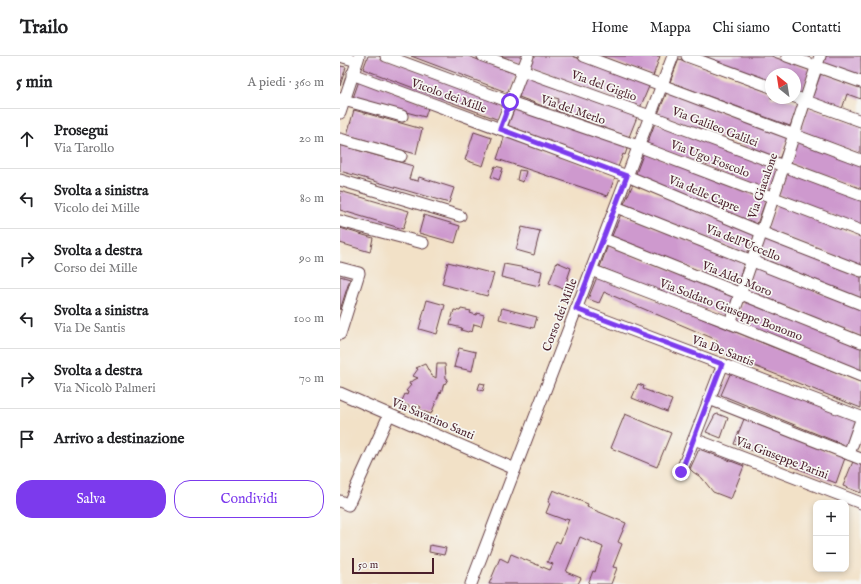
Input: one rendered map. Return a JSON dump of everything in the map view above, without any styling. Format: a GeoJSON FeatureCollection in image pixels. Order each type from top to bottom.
{"type":"FeatureCollection","features":[{"type":"Feature","properties":{"kind":"street"},"geometry":{"type":"LineString","coordinates":[[340,56],[358,59],[342,100],[340,113]]}},
{"type":"Feature","properties":{"kind":"street","name":"Via del Merlo"},"geometry":{"type":"LineString","coordinates":[[386,56],[510,102],[638,146]]}},
{"type":"Feature","properties":{"kind":"street","name":"Via del Giglio"},"geometry":{"type":"LineString","coordinates":[[483,56],[650,116]]}},
{"type":"Feature","properties":{"kind":"street"},"geometry":{"type":"LineString","coordinates":[[500,129],[528,56]]}},
{"type":"Feature","properties":{"kind":"street"},"geometry":{"type":"LineString","coordinates":[[584,56],[861,160]]}},
{"type":"Feature","properties":{"kind":"street","name":"Corso dei Mille"},"geometry":{"type":"LineString","coordinates":[[471,584],[673,56]]}},
{"type":"Feature","properties":{"kind":"street"},"geometry":{"type":"LineString","coordinates":[[687,56],[765,86]]}},
{"type":"Feature","properties":{"kind":"street"},"geometry":{"type":"LineString","coordinates":[[787,56],[818,61],[861,82]]}},
{"type":"Feature","properties":{"kind":"street","name":"Via Giacalone"},"geometry":{"type":"LineString","coordinates":[[801,96],[818,61]]}},
{"type":"Feature","properties":{"kind":"street","name":"Vicolo dei Mille"},"geometry":{"type":"LineString","coordinates":[[352,74],[627,176]]}},
{"type":"Feature","properties":{"kind":"street"},"geometry":{"type":"LineString","coordinates":[[801,98],[861,121]]}},
{"type":"Feature","properties":{"kind":"street"},"geometry":{"type":"LineString","coordinates":[[342,100],[402,116]]}},
{"type":"Feature","properties":{"kind":"street","name":"Via Giacalone"},"geometry":{"type":"LineString","coordinates":[[730,323],[794,135],[799,104]]}},
{"type":"Feature","properties":{"kind":"street","name":"Via Galileo Galilei"},"geometry":{"type":"LineString","coordinates":[[650,116],[861,195]]}},
{"type":"Feature","properties":{"kind":"street"},"geometry":{"type":"LineString","coordinates":[[340,139],[401,156]]}},
{"type":"Feature","properties":{"kind":"street","name":"Via Ugo Foscolo"},"geometry":{"type":"LineString","coordinates":[[638,146],[861,231]]}},
{"type":"Feature","properties":{"kind":"street","name":"Via delle Capre"},"geometry":{"type":"LineString","coordinates":[[627,176],[761,232],[861,271]]}},
{"type":"Feature","properties":{"kind":"street"},"geometry":{"type":"LineString","coordinates":[[340,180],[460,216]]}},
{"type":"Feature","properties":{"kind":"street","name":"Via dell'Uccello"},"geometry":{"type":"LineString","coordinates":[[616,207],[861,304]]}},
{"type":"Feature","properties":{"kind":"street"},"geometry":{"type":"LineString","coordinates":[[340,221],[423,243]]}},
{"type":"Feature","properties":{"kind":"street","name":"Via Aldo Moro"},"geometry":{"type":"LineString","coordinates":[[604,239],[861,342]]}},
{"type":"Feature","properties":{"kind":"street"},"geometry":{"type":"LineString","coordinates":[[340,268],[359,273],[340,334]]}},
{"type":"Feature","properties":{"kind":"street","name":"Via Soldato Giuseppe Bonomo"},"geometry":{"type":"LineString","coordinates":[[591,270],[730,323],[861,376]]}},
{"type":"Feature","properties":{"kind":"street","name":"Via De Santis"},"geometry":{"type":"LineString","coordinates":[[576,309],[861,417]]}},
{"type":"Feature","properties":{"kind":"street"},"geometry":{"type":"LineString","coordinates":[[681,472],[722,364]]}},
{"type":"Feature","properties":{"kind":"street","name":"Via Savarino Santi"},"geometry":{"type":"LineString","coordinates":[[340,393],[515,469]]}},
{"type":"Feature","properties":{"kind":"street"},"geometry":{"type":"LineString","coordinates":[[709,399],[861,459]]}},
{"type":"Feature","properties":{"kind":"street"},"geometry":{"type":"LineString","coordinates":[[340,501],[348,505],[389,415]]}},
{"type":"Feature","properties":{"kind":"street"},"geometry":{"type":"LineString","coordinates":[[849,454],[861,420]]}},
{"type":"Feature","properties":{"kind":"street","name":"Via Giuseppe Parini"},"geometry":{"type":"LineString","coordinates":[[694,439],[861,503]]}},
{"type":"Feature","properties":{"kind":"building"},"geometry":{"type":"Polygon","coordinates":[[[368,56],[379,56],[505,103],[499,120],[363,69],[368,56]]]}},
{"type":"Feature","properties":{"kind":"building"},"geometry":{"type":"Polygon","coordinates":[[[411,56],[468,56],[516,74],[509,93],[411,56]]]}},
{"type":"Feature","properties":{"kind":"building"},"geometry":{"type":"Polygon","coordinates":[[[500,56],[523,56],[520,64],[500,56]]]}},
{"type":"Feature","properties":{"kind":"building"},"geometry":{"type":"Polygon","coordinates":[[[534,56],[572,56],[650,84],[640,108],[530,67],[534,56]]]}},
{"type":"Feature","properties":{"kind":"building"},"geometry":{"type":"Polygon","coordinates":[[[600,56],[660,56],[653,76],[600,56]]]}},
{"type":"Feature","properties":{"kind":"building"},"geometry":{"type":"Polygon","coordinates":[[[696,56],[771,56],[810,70],[801,95],[801,68],[765,68],[765,82],[696,56]]]}},
{"type":"Feature","properties":{"kind":"building"},"geometry":{"type":"Polygon","coordinates":[[[826,56],[861,56],[861,77],[823,64],[826,56]]]}},
{"type":"Feature","properties":{"kind":"building"},"geometry":{"type":"Polygon","coordinates":[[[679,59],[765,91],[765,104],[799,104],[790,126],[670,82],[679,59]]]}},
{"type":"Feature","properties":{"kind":"building"},"geometry":{"type":"Polygon","coordinates":[[[340,66],[346,67],[340,86],[340,66]]]}},
{"type":"Feature","properties":{"kind":"building"},"geometry":{"type":"Polygon","coordinates":[[[821,73],[861,87],[861,99],[847,94],[842,109],[812,98],[821,73]]]}},
{"type":"Feature","properties":{"kind":"building"},"geometry":{"type":"Polygon","coordinates":[[[526,76],[637,117],[629,137],[555,110],[559,99],[552,97],[548,108],[519,97],[526,76]]]}},
{"type":"Feature","properties":{"kind":"building"},"geometry":{"type":"Polygon","coordinates":[[[360,78],[429,105],[425,117],[353,98],[360,78]]]}},
{"type":"Feature","properties":{"kind":"building"},"geometry":{"type":"Polygon","coordinates":[[[667,92],[788,137],[779,159],[658,114],[667,92]]]}},
{"type":"Feature","properties":{"kind":"building"},"geometry":{"type":"Polygon","coordinates":[[[516,104],[628,146],[625,155],[623,154],[618,167],[508,126],[516,104]]]}},
{"type":"Feature","properties":{"kind":"building"},"geometry":{"type":"Polygon","coordinates":[[[809,108],[861,127],[861,154],[800,131],[809,108]]]}},
{"type":"Feature","properties":{"kind":"building"},"geometry":{"type":"Polygon","coordinates":[[[354,110],[422,129],[416,154],[347,135],[354,110]]]}},
{"type":"Feature","properties":{"kind":"building"},"geometry":{"type":"Polygon","coordinates":[[[655,123],[777,169],[769,190],[647,144],[655,123]]]}},
{"type":"Feature","properties":{"kind":"building"},"geometry":{"type":"Polygon","coordinates":[[[474,132],[492,138],[483,166],[465,160],[474,132]]]}},
{"type":"Feature","properties":{"kind":"building"},"geometry":{"type":"Polygon","coordinates":[[[505,135],[615,177],[608,196],[497,159],[505,135]]]}},
{"type":"Feature","properties":{"kind":"building"},"geometry":{"type":"Polygon","coordinates":[[[797,141],[861,164],[861,189],[789,163],[797,141]]]}},
{"type":"Feature","properties":{"kind":"building"},"geometry":{"type":"Polygon","coordinates":[[[340,145],[413,166],[409,179],[418,181],[419,177],[454,188],[449,203],[340,171],[340,145]]]}},
{"type":"Feature","properties":{"kind":"building"},"geometry":{"type":"Polygon","coordinates":[[[644,152],[766,200],[757,224],[635,176],[644,152]]]}},
{"type":"Feature","properties":{"kind":"building"},"geometry":{"type":"Polygon","coordinates":[[[495,166],[503,168],[499,180],[491,177],[495,166]]]}},
{"type":"Feature","properties":{"kind":"building"},"geometry":{"type":"Polygon","coordinates":[[[519,170],[526,171],[523,182],[517,180],[519,170]]]}},
{"type":"Feature","properties":{"kind":"building"},"geometry":{"type":"Polygon","coordinates":[[[787,172],[861,199],[861,226],[779,195],[787,172]]]}},
{"type":"Feature","properties":{"kind":"building"},"geometry":{"type":"Polygon","coordinates":[[[633,184],[755,234],[747,254],[624,204],[633,184]]]}},
{"type":"Feature","properties":{"kind":"building"},"geometry":{"type":"Polygon","coordinates":[[[340,191],[409,211],[403,229],[340,210],[340,191]]]}},
{"type":"Feature","properties":{"kind":"building"},"geometry":{"type":"Polygon","coordinates":[[[777,204],[861,237],[861,266],[767,230],[777,204]]]}},
{"type":"Feature","properties":{"kind":"building"},"geometry":{"type":"Polygon","coordinates":[[[621,214],[744,263],[737,286],[612,236],[621,214]]]}},
{"type":"Feature","properties":{"kind":"building"},"geometry":{"type":"Polygon","coordinates":[[[424,215],[460,226],[455,243],[419,233],[424,215]]]}},
{"type":"Feature","properties":{"kind":"building"},"geometry":{"type":"Polygon","coordinates":[[[522,227],[540,231],[534,255],[516,250],[522,227]]]}},
{"type":"Feature","properties":{"kind":"building"},"geometry":{"type":"Polygon","coordinates":[[[340,228],[373,238],[370,252],[340,243],[340,228]]]}},
{"type":"Feature","properties":{"kind":"building"},"geometry":{"type":"Polygon","coordinates":[[[764,238],[861,276],[861,299],[757,258],[764,238]]]}},
{"type":"Feature","properties":{"kind":"building"},"geometry":{"type":"Polygon","coordinates":[[[608,245],[734,295],[726,317],[600,267],[608,245]]]}},
{"type":"Feature","properties":{"kind":"building"},"geometry":{"type":"Polygon","coordinates":[[[448,262],[494,274],[487,296],[442,284],[448,262]]]}},
{"type":"Feature","properties":{"kind":"building"},"geometry":{"type":"Polygon","coordinates":[[[557,262],[571,268],[564,289],[549,283],[557,262]]]}},
{"type":"Feature","properties":{"kind":"building"},"geometry":{"type":"Polygon","coordinates":[[[504,264],[542,271],[539,286],[501,277],[504,264]]]}},
{"type":"Feature","properties":{"kind":"building"},"geometry":{"type":"Polygon","coordinates":[[[754,266],[861,309],[861,336],[746,290],[754,266]]]}},
{"type":"Feature","properties":{"kind":"building"},"geometry":{"type":"Polygon","coordinates":[[[340,276],[350,279],[340,310],[340,276]]]}},
{"type":"Feature","properties":{"kind":"building"},"geometry":{"type":"Polygon","coordinates":[[[597,277],[861,382],[861,408],[714,350],[717,340],[604,292],[599,303],[588,299],[597,277]]]}},
{"type":"Feature","properties":{"kind":"building"},"geometry":{"type":"Polygon","coordinates":[[[744,299],[861,346],[861,372],[735,321],[744,299]]]}},
{"type":"Feature","properties":{"kind":"building"},"geometry":{"type":"Polygon","coordinates":[[[427,300],[445,305],[437,334],[419,329],[427,300]]]}},
{"type":"Feature","properties":{"kind":"building"},"geometry":{"type":"Polygon","coordinates":[[[502,308],[537,317],[534,328],[499,319],[502,308]]]}},
{"type":"Feature","properties":{"kind":"building"},"geometry":{"type":"Polygon","coordinates":[[[461,309],[471,311],[470,313],[476,315],[477,313],[484,315],[481,326],[474,324],[472,332],[468,332],[461,330],[462,328],[450,325],[454,310],[460,311],[461,309]]]}},
{"type":"Feature","properties":{"kind":"building"},"geometry":{"type":"Polygon","coordinates":[[[459,348],[476,352],[472,371],[454,367],[459,348]]]}},
{"type":"Feature","properties":{"kind":"building"},"geometry":{"type":"Polygon","coordinates":[[[425,364],[431,375],[436,378],[437,364],[445,364],[446,378],[448,379],[445,384],[444,383],[431,414],[419,410],[421,407],[417,405],[416,409],[401,403],[405,394],[407,395],[408,392],[406,391],[411,385],[409,384],[410,382],[418,378],[413,376],[418,369],[416,368],[425,364]]]}},
{"type":"Feature","properties":{"kind":"building"},"geometry":{"type":"Polygon","coordinates":[[[731,372],[858,421],[849,447],[721,395],[731,372]]]}},
{"type":"Feature","properties":{"kind":"building"},"geometry":{"type":"Polygon","coordinates":[[[480,383],[485,384],[483,391],[478,389],[480,383]]]}},
{"type":"Feature","properties":{"kind":"building"},"geometry":{"type":"Polygon","coordinates":[[[638,384],[644,386],[643,389],[672,400],[667,412],[632,398],[638,384]]]}},
{"type":"Feature","properties":{"kind":"building"},"geometry":{"type":"Polygon","coordinates":[[[625,414],[671,433],[657,467],[611,448],[625,414]]]}},
{"type":"Feature","properties":{"kind":"building"},"geometry":{"type":"Polygon","coordinates":[[[718,414],[728,418],[721,438],[706,432],[715,415],[718,414]]]}},
{"type":"Feature","properties":{"kind":"building"},"geometry":{"type":"Polygon","coordinates":[[[744,419],[845,458],[836,483],[734,444],[744,419]]]}},
{"type":"Feature","properties":{"kind":"building"},"geometry":{"type":"Polygon","coordinates":[[[699,449],[744,466],[731,499],[713,492],[702,478],[690,469],[699,449]]]}},
{"type":"Feature","properties":{"kind":"building"},"geometry":{"type":"Polygon","coordinates":[[[854,459],[861,462],[861,493],[843,486],[854,459]]]}},
{"type":"Feature","properties":{"kind":"building"},"geometry":{"type":"Polygon","coordinates":[[[553,490],[588,504],[587,507],[626,523],[618,542],[622,544],[613,567],[617,568],[611,584],[588,584],[593,571],[595,572],[603,547],[580,537],[566,572],[581,578],[578,584],[489,584],[500,558],[508,562],[511,554],[550,570],[553,564],[547,562],[556,541],[560,543],[569,519],[566,518],[565,520],[546,513],[550,503],[548,502],[553,490]]]}},
{"type":"Feature","properties":{"kind":"building"},"geometry":{"type":"Polygon","coordinates":[[[430,545],[446,548],[444,555],[429,552],[430,545]]]}},
{"type":"Feature","properties":{"kind":"route"},"geometry":{"type":"LineString","coordinates":[[510,102],[500,129],[627,176],[576,309],[722,364],[681,472]]}}]}
